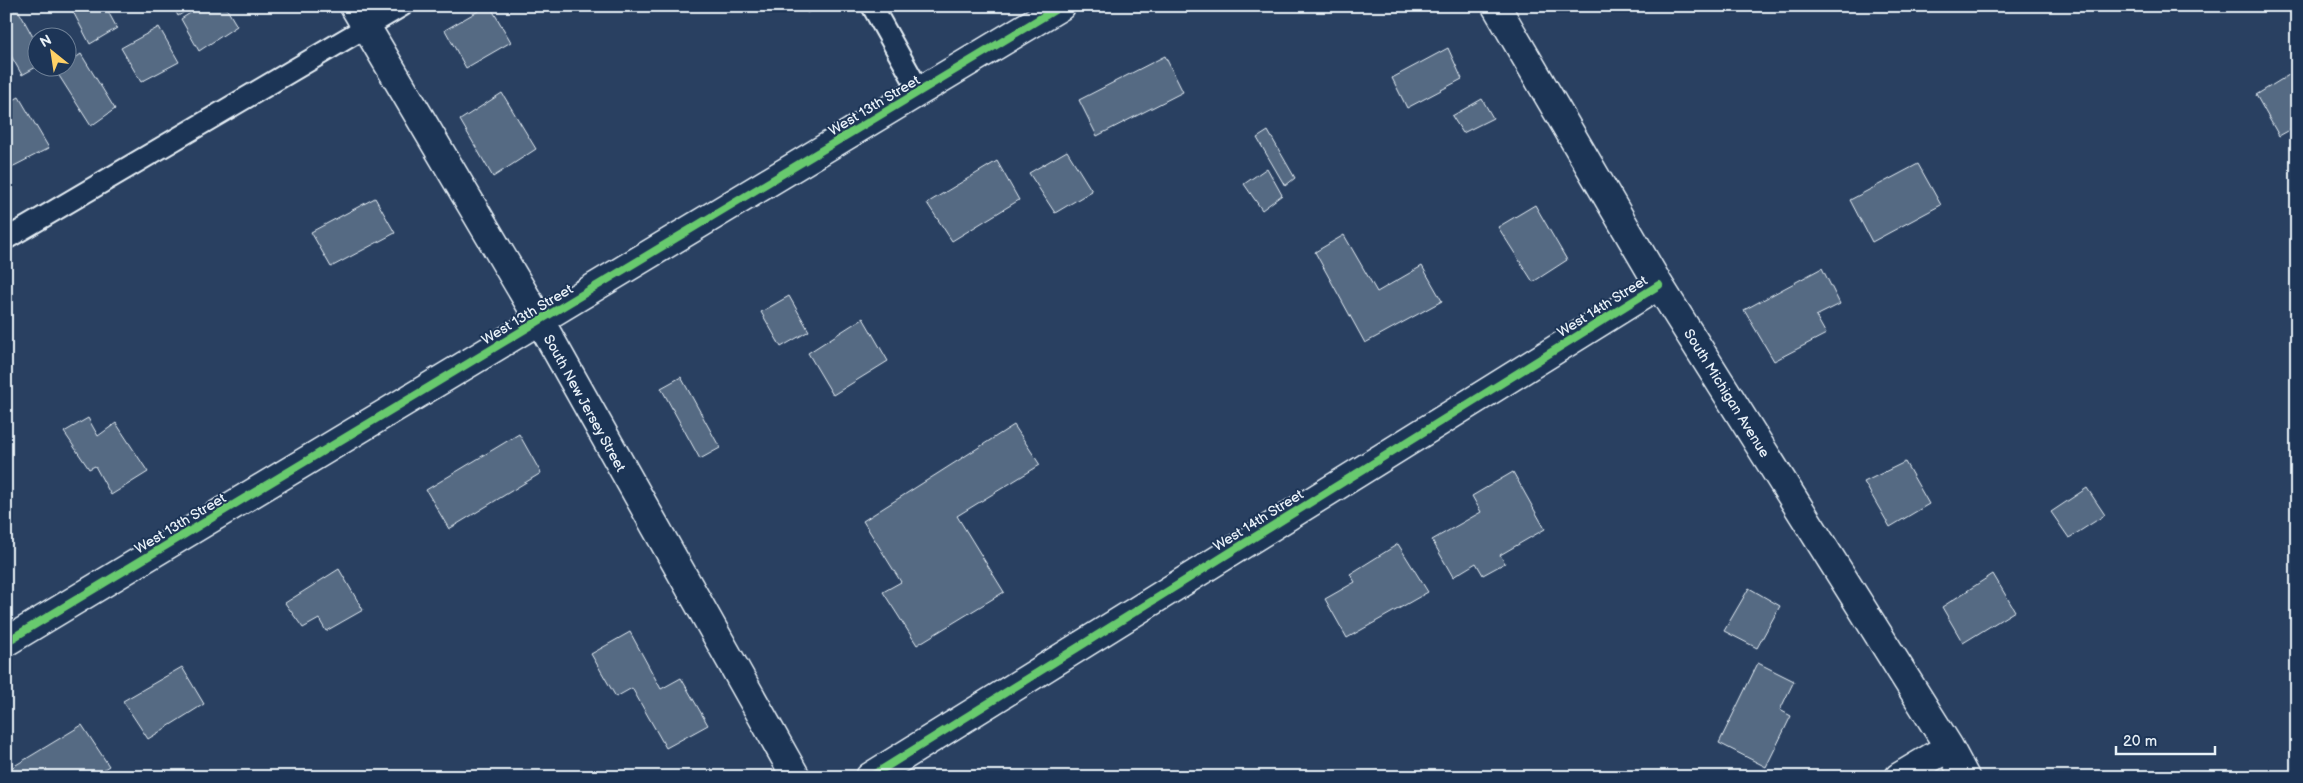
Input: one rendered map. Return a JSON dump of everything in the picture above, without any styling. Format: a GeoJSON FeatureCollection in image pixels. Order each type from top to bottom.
{"type":"FeatureCollection","features":[{"type":"Feature","properties":{"kind":"street","name":"West 13th Street"},"geometry":{"type":"LineString","coordinates":[[6,642],[1060,6]]}},
{"type":"Feature","properties":{"kind":"street","name":"South Michigan Avenue"},"geometry":{"type":"LineString","coordinates":[[1496,6],[1659,285],[1949,747],[1965,777]]}},
{"type":"Feature","properties":{"kind":"street","name":"South New Jersey Street"},"geometry":{"type":"LineString","coordinates":[[360,17],[540,321],[796,777]]}},
{"type":"Feature","properties":{"kind":"street","name":"West 14th Street"},"geometry":{"type":"LineString","coordinates":[[870,777],[1659,285]]}},
{"type":"Feature","properties":{"kind":"street"},"geometry":{"type":"LineString","coordinates":[[1899,777],[1949,747]]}},
{"type":"Feature","properties":{"kind":"lane"},"geometry":{"type":"LineString","coordinates":[[6,239],[360,17],[402,6]]}},
{"type":"Feature","properties":{"kind":"lane"},"geometry":{"type":"LineString","coordinates":[[872,6],[920,92]]}},
{"type":"Feature","properties":{"kind":"building"},"geometry":{"type":"Polygon","coordinates":[[[10,6],[16,6],[28,28],[28,72],[22,75],[6,47],[6,9],[10,6]]]}},
{"type":"Feature","properties":{"kind":"building"},"geometry":{"type":"Polygon","coordinates":[[[70,6],[105,6],[117,28],[90,44],[70,6]]]}},
{"type":"Feature","properties":{"kind":"building"},"geometry":{"type":"Polygon","coordinates":[[[173,6],[194,6],[178,16],[173,6]]]}},
{"type":"Feature","properties":{"kind":"building"},"geometry":{"type":"Polygon","coordinates":[[[201,6],[225,6],[237,26],[199,51],[181,19],[201,6]]]}},
{"type":"Feature","properties":{"kind":"building"},"geometry":{"type":"Polygon","coordinates":[[[490,6],[511,42],[466,68],[445,30],[490,6]]]}},
{"type":"Feature","properties":{"kind":"building"},"geometry":{"type":"Polygon","coordinates":[[[775,6],[792,6],[779,14],[775,6]]]}},
{"type":"Feature","properties":{"kind":"building"},"geometry":{"type":"Polygon","coordinates":[[[803,6],[822,6],[807,13],[803,6]]]}},
{"type":"Feature","properties":{"kind":"building"},"geometry":{"type":"Polygon","coordinates":[[[159,27],[179,62],[141,82],[121,48],[159,27]]]}},
{"type":"Feature","properties":{"kind":"building"},"geometry":{"type":"Polygon","coordinates":[[[1448,48],[1462,79],[1407,108],[1392,78],[1448,48]]]}},
{"type":"Feature","properties":{"kind":"building"},"geometry":{"type":"Polygon","coordinates":[[[81,54],[115,109],[91,126],[60,78],[78,78],[78,56],[81,54]]]}},
{"type":"Feature","properties":{"kind":"building"},"geometry":{"type":"Polygon","coordinates":[[[1165,56],[1183,92],[1097,136],[1079,100],[1165,56]]]}},
{"type":"Feature","properties":{"kind":"building"},"geometry":{"type":"Polygon","coordinates":[[[2297,70],[2297,126],[2279,136],[2256,95],[2297,70]]]}},
{"type":"Feature","properties":{"kind":"building"},"geometry":{"type":"Polygon","coordinates":[[[502,93],[536,149],[493,177],[460,120],[502,93]]]}},
{"type":"Feature","properties":{"kind":"building"},"geometry":{"type":"Polygon","coordinates":[[[19,97],[49,148],[6,170],[6,104],[19,97]]]}},
{"type":"Feature","properties":{"kind":"building"},"geometry":{"type":"Polygon","coordinates":[[[1482,99],[1493,118],[1463,133],[1452,116],[1482,99]]]}},
{"type":"Feature","properties":{"kind":"building"},"geometry":{"type":"Polygon","coordinates":[[[1268,131],[1295,178],[1285,186],[1257,138],[1268,131]]]}},
{"type":"Feature","properties":{"kind":"building"},"geometry":{"type":"Polygon","coordinates":[[[1067,151],[1092,191],[1055,213],[1029,173],[1067,151]]]}},
{"type":"Feature","properties":{"kind":"building"},"geometry":{"type":"Polygon","coordinates":[[[997,161],[1019,200],[952,241],[927,203],[997,161]]]}},
{"type":"Feature","properties":{"kind":"building"},"geometry":{"type":"Polygon","coordinates":[[[1918,164],[1941,205],[1872,242],[1850,200],[1918,164]]]}},
{"type":"Feature","properties":{"kind":"building"},"geometry":{"type":"Polygon","coordinates":[[[1267,168],[1282,195],[1262,210],[1244,184],[1267,168]]]}},
{"type":"Feature","properties":{"kind":"building"},"geometry":{"type":"Polygon","coordinates":[[[375,198],[395,233],[331,267],[311,232],[375,198]]]}},
{"type":"Feature","properties":{"kind":"building"},"geometry":{"type":"Polygon","coordinates":[[[1535,205],[1567,260],[1533,282],[1498,227],[1535,205]]]}},
{"type":"Feature","properties":{"kind":"building"},"geometry":{"type":"Polygon","coordinates":[[[1344,235],[1377,292],[1422,266],[1442,301],[1365,343],[1315,252],[1344,235]]]}},
{"type":"Feature","properties":{"kind":"building"},"geometry":{"type":"Polygon","coordinates":[[[1822,268],[1840,304],[1816,316],[1826,334],[1774,361],[1744,310],[1822,268]]]}},
{"type":"Feature","properties":{"kind":"building"},"geometry":{"type":"Polygon","coordinates":[[[789,296],[809,331],[781,347],[761,312],[789,296]]]}},
{"type":"Feature","properties":{"kind":"building"},"geometry":{"type":"Polygon","coordinates":[[[863,318],[888,361],[833,395],[808,353],[863,318]]]}},
{"type":"Feature","properties":{"kind":"building"},"geometry":{"type":"Polygon","coordinates":[[[681,377],[720,448],[700,459],[661,388],[681,377]]]}},
{"type":"Feature","properties":{"kind":"building"},"geometry":{"type":"Polygon","coordinates":[[[88,418],[98,436],[116,423],[148,472],[111,495],[95,466],[89,469],[64,432],[88,418]]]}},
{"type":"Feature","properties":{"kind":"building"},"geometry":{"type":"Polygon","coordinates":[[[1014,425],[1040,465],[957,516],[1004,592],[917,645],[883,592],[901,582],[863,521],[1014,425]]]}},
{"type":"Feature","properties":{"kind":"building"},"geometry":{"type":"Polygon","coordinates":[[[519,434],[541,473],[449,529],[426,490],[519,434]]]}},
{"type":"Feature","properties":{"kind":"building"},"geometry":{"type":"Polygon","coordinates":[[[1905,462],[1929,504],[1890,527],[1864,482],[1905,462]]]}},
{"type":"Feature","properties":{"kind":"building"},"geometry":{"type":"Polygon","coordinates":[[[1513,472],[1545,529],[1500,555],[1505,563],[1483,575],[1476,563],[1453,577],[1432,540],[1481,512],[1472,496],[1513,472]]]}},
{"type":"Feature","properties":{"kind":"building"},"geometry":{"type":"Polygon","coordinates":[[[2087,488],[2105,515],[2069,538],[2051,512],[2087,488]]]}},
{"type":"Feature","properties":{"kind":"building"},"geometry":{"type":"Polygon","coordinates":[[[1398,544],[1428,592],[1347,638],[1325,599],[1355,582],[1350,574],[1398,544]]]}},
{"type":"Feature","properties":{"kind":"building"},"geometry":{"type":"Polygon","coordinates":[[[339,569],[363,610],[326,631],[319,619],[303,628],[285,603],[339,569]]]}},
{"type":"Feature","properties":{"kind":"building"},"geometry":{"type":"Polygon","coordinates":[[[1993,574],[2015,611],[1963,643],[1942,607],[1993,574]]]}},
{"type":"Feature","properties":{"kind":"building"},"geometry":{"type":"Polygon","coordinates":[[[1749,588],[1780,606],[1757,648],[1724,631],[1749,588]]]}},
{"type":"Feature","properties":{"kind":"building"},"geometry":{"type":"Polygon","coordinates":[[[630,632],[661,689],[681,678],[708,725],[666,748],[632,688],[616,697],[591,654],[630,632]]]}},
{"type":"Feature","properties":{"kind":"building"},"geometry":{"type":"Polygon","coordinates":[[[1758,663],[1794,681],[1780,710],[1791,716],[1766,767],[1719,743],[1758,663]]]}},
{"type":"Feature","properties":{"kind":"building"},"geometry":{"type":"Polygon","coordinates":[[[182,667],[204,704],[148,739],[123,701],[182,667]]]}},
{"type":"Feature","properties":{"kind":"building"},"geometry":{"type":"Polygon","coordinates":[[[82,725],[109,766],[92,777],[6,777],[6,771],[82,725]]]}},
{"type":"Feature","properties":{"kind":"cycle path"},"geometry":{"type":"LineString","coordinates":[[6,642],[1061,6]]}},
{"type":"Feature","properties":{"kind":"cycle path"},"geometry":{"type":"LineString","coordinates":[[870,777],[1659,285]]}}]}
